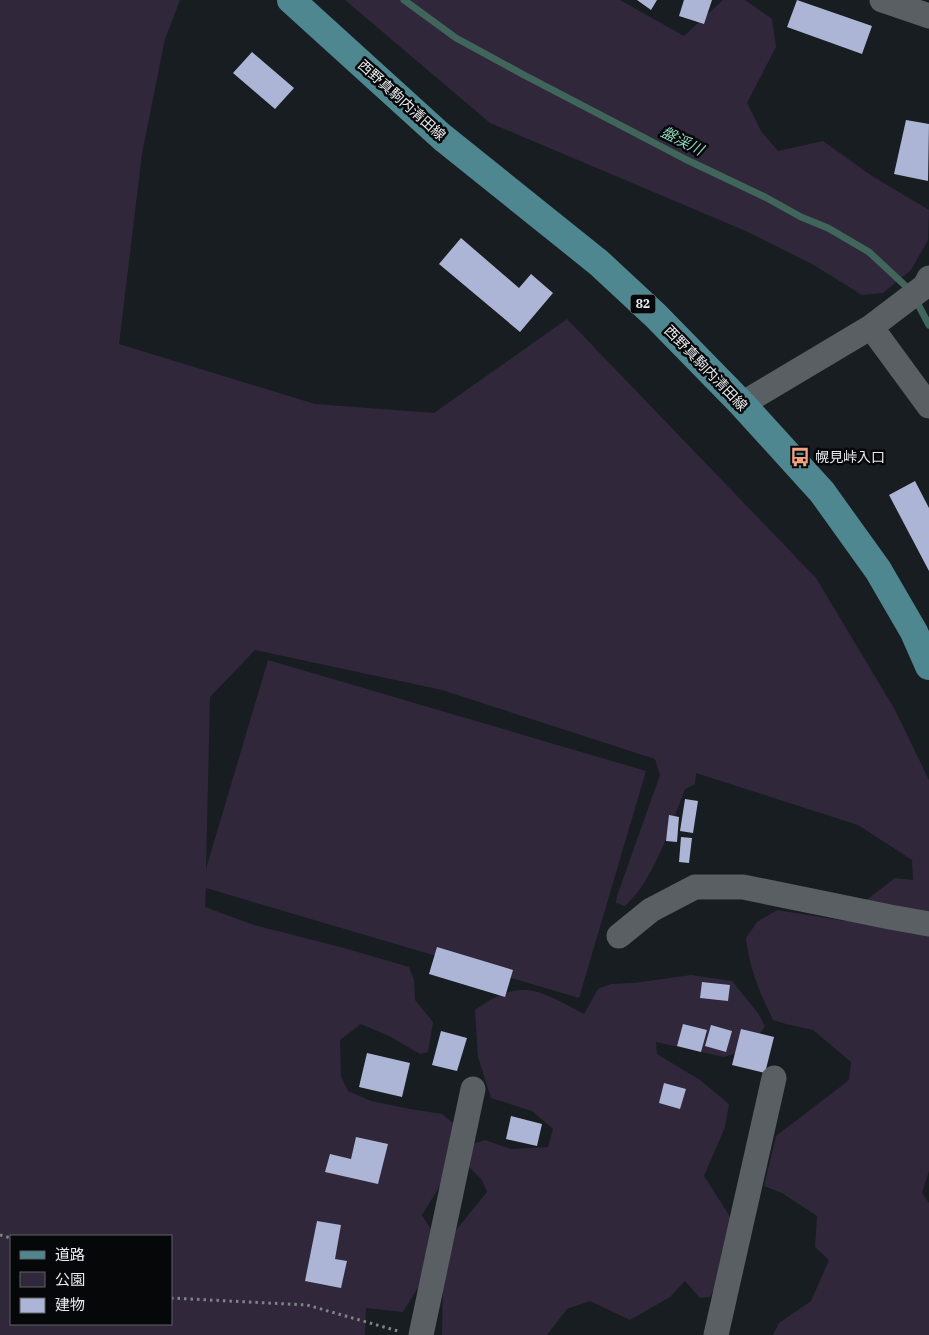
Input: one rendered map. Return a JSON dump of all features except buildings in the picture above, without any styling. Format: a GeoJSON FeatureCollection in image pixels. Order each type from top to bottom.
{"type":"FeatureCollection","features":[{"type":"Feature","properties":{"kind":"main road","name":"西野真駒内清田線"},"geometry":{"type":"LineString","coordinates":[[291,0],[442,137],[599,263],[656,316],[742,404],[822,492],[878,570],[914,632],[929,666]]}},
{"type":"Feature","properties":{"kind":"street"},"geometry":{"type":"LineString","coordinates":[[882,0],[929,16]]}},
{"type":"Feature","properties":{"kind":"street"},"geometry":{"type":"LineString","coordinates":[[742,404],[874,326],[927,282]]}},
{"type":"Feature","properties":{"kind":"street"},"geometry":{"type":"LineString","coordinates":[[874,326],[929,406]]}},
{"type":"Feature","properties":{"kind":"street"},"geometry":{"type":"LineString","coordinates":[[619,936],[651,910],[695,888],[743,888],[929,924]]}},
{"type":"Feature","properties":{"kind":"street"},"geometry":{"type":"LineString","coordinates":[[716,1335],[774,1078]]}},
{"type":"Feature","properties":{"kind":"street"},"geometry":{"type":"LineString","coordinates":[[411,1334],[472,1089]]}},
{"type":"Feature","properties":{"kind":"path"},"geometry":{"type":"LineString","coordinates":[[172,1298],[307,1305],[411,1334]]}},
{"type":"Feature","properties":{"kind":"green space"},"geometry":{"type":"Polygon","coordinates":[[[0,0],[180,0],[165,39],[142,154],[119,344],[315,404],[434,413],[567,319],[816,578],[895,710],[929,780],[929,1171],[922,1193],[929,1203],[929,1335],[773,1335],[779,1323],[811,1301],[829,1260],[815,1247],[817,1216],[782,1193],[764,1186],[776,1136],[849,1080],[851,1062],[813,1030],[773,1020],[756,980],[746,938],[757,922],[777,910],[845,921],[865,901],[895,878],[913,880],[912,860],[858,825],[696,773],[695,784],[685,789],[668,835],[653,867],[635,895],[625,906],[616,903],[617,896],[660,775],[655,759],[442,690],[255,650],[210,697],[206,869],[268,660],[646,771],[579,998],[206,888],[205,907],[254,925],[409,967],[414,980],[415,1000],[433,1022],[428,1052],[420,1054],[389,1036],[361,1024],[340,1040],[341,1076],[348,1091],[371,1101],[442,1114],[457,1126],[449,1166],[422,1215],[430,1228],[452,1235],[487,1192],[482,1180],[465,1163],[469,1145],[485,1140],[511,1149],[548,1147],[553,1129],[532,1111],[491,1098],[478,1057],[475,1010],[491,999],[518,990],[530,991],[555,999],[584,1014],[598,989],[611,984],[634,983],[691,975],[732,981],[758,1013],[765,1026],[751,1048],[724,1057],[656,1042],[657,1054],[700,1080],[729,1104],[725,1127],[704,1176],[734,1223],[718,1281],[710,1297],[700,1298],[685,1281],[670,1297],[630,1320],[590,1301],[567,1309],[547,1335],[442,1335],[443,1282],[419,1286],[403,1312],[366,1308],[365,1335],[0,1335],[0,0]]]}},
{"type":"Feature","properties":{"kind":"green space"},"geometry":{"type":"Polygon","coordinates":[[[345,0],[620,0],[684,36],[723,0],[745,0],[772,19],[776,47],[747,103],[761,131],[778,151],[823,141],[872,176],[929,210],[928,240],[911,270],[883,293],[862,295],[812,264],[748,232],[490,123],[345,0]]]}},
{"type":"Feature","properties":{"kind":"waterway","name":"盤渓川"},"geometry":{"type":"LineString","coordinates":[[404,0],[456,38],[524,75],[685,159],[765,197],[801,217],[828,228],[869,252],[911,291],[929,325]]}},
{"type":"Feature","properties":{"kind":"place","name":"幌見峠入口"},"geometry":{"type":"Point","coordinates":[800,457]}}]}
